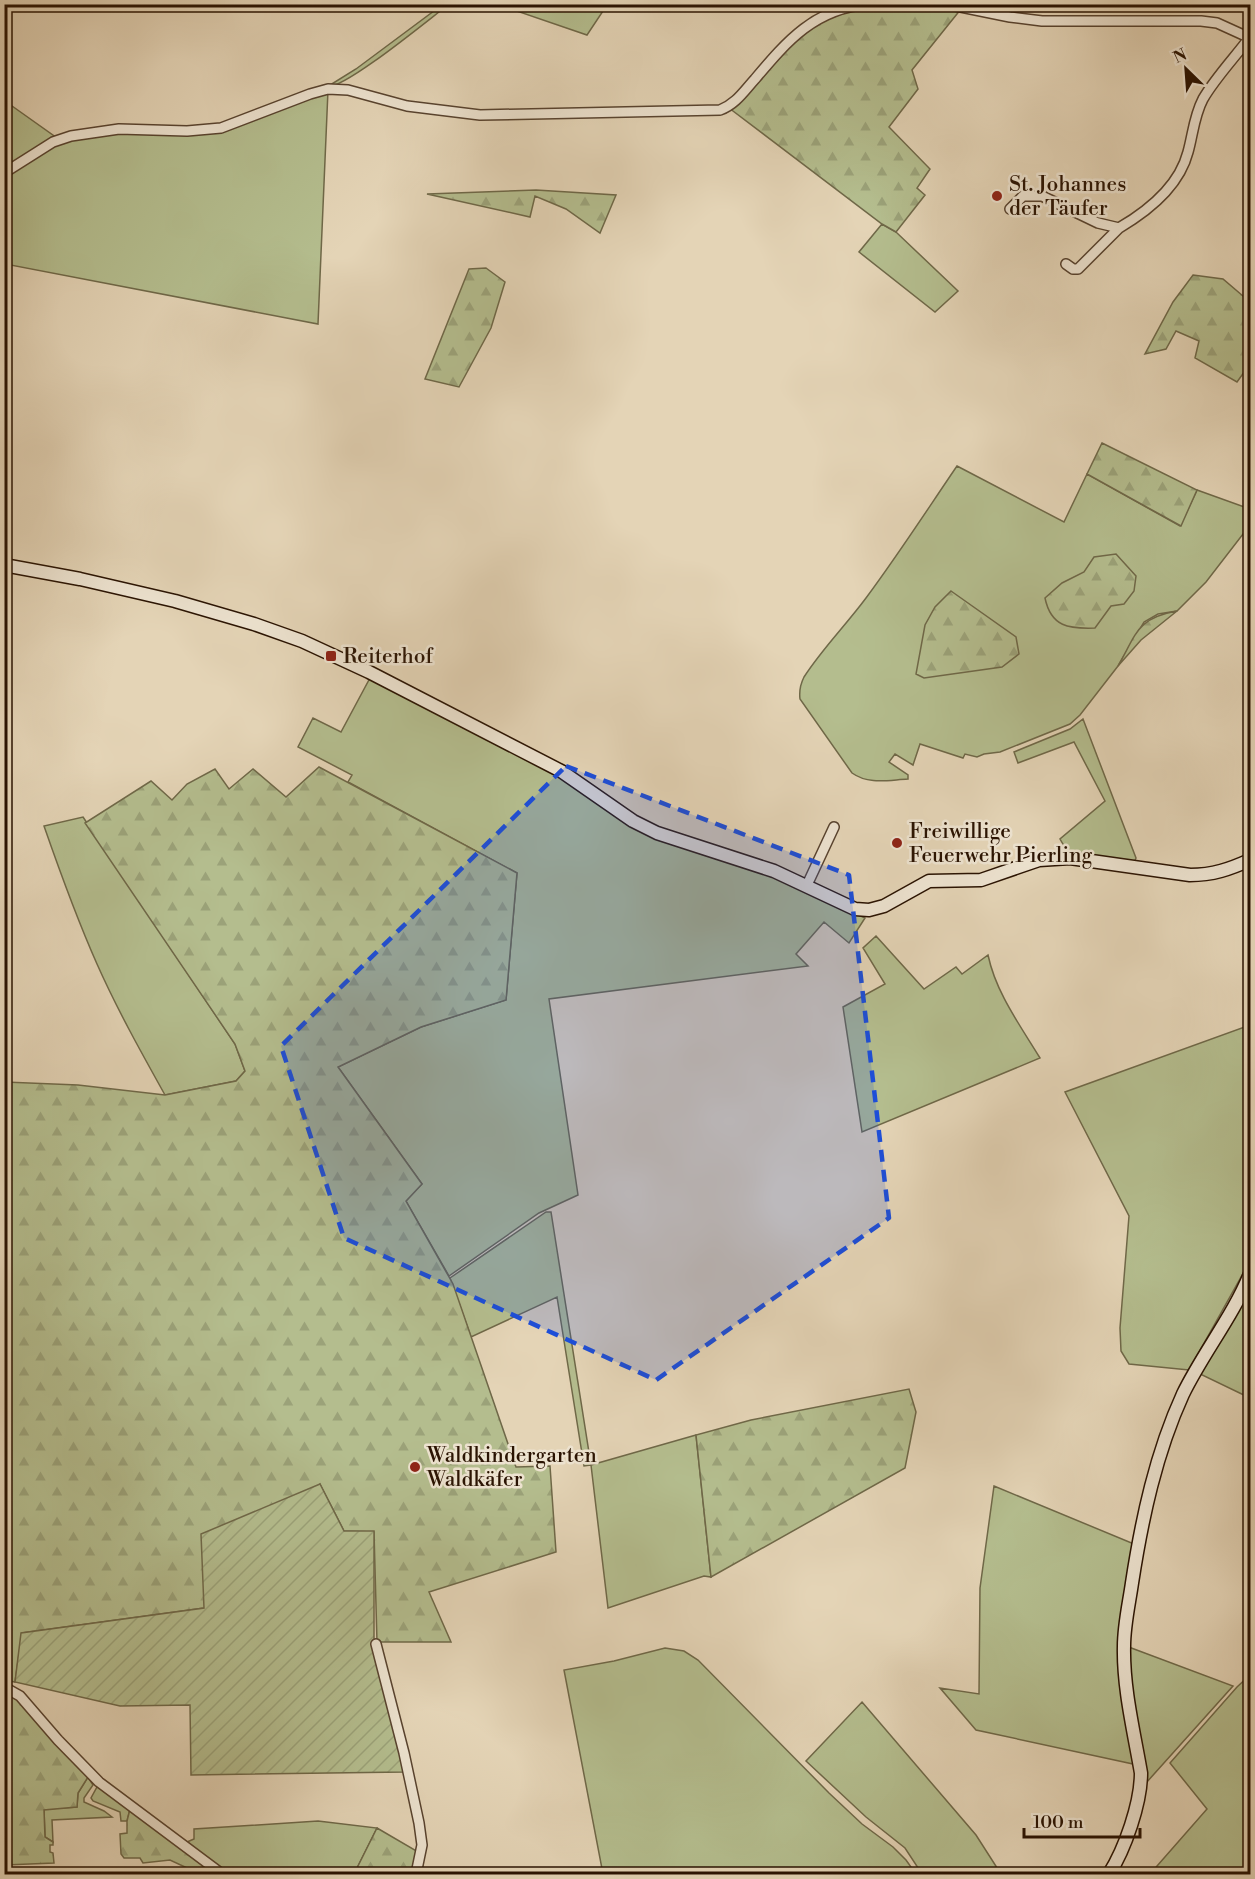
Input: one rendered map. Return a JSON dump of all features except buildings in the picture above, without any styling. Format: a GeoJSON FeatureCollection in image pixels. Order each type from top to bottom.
{"type":"FeatureCollection","features":[{"type":"Feature","properties":{"kind":"main road"},"geometry":{"type":"LineString","coordinates":[[4,565],[80,579],[175,601],[302,641],[369,672],[561,771],[633,821],[657,833],[774,871],[807,885],[846,906],[863,910],[884,906],[929,881],[981,880],[1022,864],[1050,858],[1070,858],[1190,875],[1216,873],[1251,860]]}},
{"type":"Feature","properties":{"kind":"main road"},"geometry":{"type":"LineString","coordinates":[[1109,1875],[1129,1829],[1141,1786],[1124,1649],[1135,1559],[1155,1468],[1178,1405],[1192,1376],[1251,1274]]}},
{"type":"Feature","properties":{"kind":"street"},"geometry":{"type":"LineString","coordinates":[[4,173],[53,142],[71,136],[127,129],[187,131],[221,128],[320,90],[328,89],[348,90],[407,106],[480,115],[720,110],[729,107],[771,60],[809,24],[841,10],[869,4]]}},
{"type":"Feature","properties":{"kind":"street"},"geometry":{"type":"LineString","coordinates":[[946,4],[1042,21],[1201,21],[1217,23],[1250,37],[1203,99],[1180,173],[1167,190],[1139,216],[1119,228],[1078,269],[1073,269],[1066,264]]}},
{"type":"Feature","properties":{"kind":"street"},"geometry":{"type":"LineString","coordinates":[[1010,209],[1023,196],[1042,196],[1098,223],[1119,228]]}},
{"type":"Feature","properties":{"kind":"street"},"geometry":{"type":"LineString","coordinates":[[807,885],[834,826]]}},
{"type":"Feature","properties":{"kind":"street"},"geometry":{"type":"LineString","coordinates":[[376,1644],[419,1823],[422,1845],[416,1875]]}},
{"type":"Feature","properties":{"kind":"street"},"geometry":{"type":"LineString","coordinates":[[4,1687],[20,1696],[99,1782],[222,1875]]}},
{"type":"Feature","properties":{"kind":"highlighted area"},"geometry":{"type":"Polygon","coordinates":[[[566,766],[849,875],[889,1218],[656,1380],[344,1238],[281,1046],[566,766]]]}},
{"type":"Feature","properties":{"kind":"green space"},"geometry":{"type":"Polygon","coordinates":[[[442,5],[448,5],[351,77],[327,87],[356,69],[442,5]]]}},
{"type":"Feature","properties":{"kind":"green space"},"geometry":{"type":"Polygon","coordinates":[[[499,5],[607,5],[587,35],[499,5]]]}},
{"type":"Feature","properties":{"kind":"green space"},"geometry":{"type":"Polygon","coordinates":[[[939,5],[961,9],[912,70],[918,89],[889,127],[930,169],[917,188],[925,195],[896,232],[882,224],[729,108],[810,25],[862,7],[939,5]]]}},
{"type":"Feature","properties":{"kind":"green space"},"geometry":{"type":"Polygon","coordinates":[[[328,90],[318,324],[5,264],[4,178],[62,140],[98,133],[206,131],[328,90]]]}},
{"type":"Feature","properties":{"kind":"green space"},"geometry":{"type":"Polygon","coordinates":[[[5,101],[57,138],[7,170],[5,166],[5,101]]]}},
{"type":"Feature","properties":{"kind":"green space"},"geometry":{"type":"Polygon","coordinates":[[[536,190],[616,195],[600,233],[566,209],[535,196],[530,217],[427,194],[536,190]]]}},
{"type":"Feature","properties":{"kind":"green space"},"geometry":{"type":"Polygon","coordinates":[[[882,224],[896,232],[958,291],[935,312],[859,252],[882,224]]]}},
{"type":"Feature","properties":{"kind":"green space"},"geometry":{"type":"Polygon","coordinates":[[[486,268],[505,282],[491,328],[459,387],[425,379],[469,269],[486,268]]]}},
{"type":"Feature","properties":{"kind":"green space"},"geometry":{"type":"Polygon","coordinates":[[[1193,275],[1223,279],[1250,302],[1250,364],[1237,382],[1195,358],[1199,341],[1176,331],[1166,349],[1145,354],[1173,302],[1193,275]]]}},
{"type":"Feature","properties":{"kind":"green space"},"geometry":{"type":"Polygon","coordinates":[[[1102,443],[1197,490],[1181,526],[1087,474],[1102,443]]]}},
{"type":"Feature","properties":{"kind":"green space"},"geometry":{"type":"Polygon","coordinates":[[[957,466],[1064,522],[1087,474],[1180,526],[1197,490],[1250,509],[1250,525],[1206,582],[1177,611],[1158,614],[1144,622],[1118,666],[1080,715],[1070,724],[1000,752],[977,757],[965,754],[963,758],[920,744],[913,765],[895,754],[889,762],[908,775],[908,779],[879,781],[858,777],[852,773],[800,699],[801,685],[818,657],[878,582],[957,466]]]}},
{"type":"Feature","properties":{"kind":"green space"},"geometry":{"type":"Polygon","coordinates":[[[1116,554],[1136,576],[1134,591],[1124,604],[1111,606],[1095,628],[1069,627],[1057,620],[1048,608],[1045,598],[1062,583],[1084,572],[1094,557],[1116,554]]]}},
{"type":"Feature","properties":{"kind":"green space"},"geometry":{"type":"Polygon","coordinates":[[[951,591],[1016,637],[1019,654],[1002,667],[924,678],[916,674],[925,625],[935,607],[951,591]]]}},
{"type":"Feature","properties":{"kind":"green space"},"geometry":{"type":"Polygon","coordinates":[[[1177,611],[1141,640],[1118,666],[1134,636],[1146,623],[1164,614],[1177,611]]]}},
{"type":"Feature","properties":{"kind":"green space"},"geometry":{"type":"Polygon","coordinates":[[[370,678],[560,775],[632,825],[773,875],[865,918],[849,943],[824,922],[796,954],[808,966],[549,999],[578,1195],[539,1213],[449,1276],[406,1201],[422,1184],[338,1067],[421,1027],[506,1000],[517,873],[348,782],[352,775],[298,747],[313,718],[341,732],[370,678]]]}},
{"type":"Feature","properties":{"kind":"green space"},"geometry":{"type":"Polygon","coordinates":[[[1083,719],[1136,858],[1134,863],[1058,853],[1064,846],[1060,839],[1105,801],[1074,742],[1018,763],[1014,752],[1070,729],[1083,719]]]}},
{"type":"Feature","properties":{"kind":"green space"},"geometry":{"type":"Polygon","coordinates":[[[319,767],[517,873],[506,1000],[421,1027],[338,1067],[422,1184],[406,1201],[453,1284],[516,1467],[550,1466],[556,1552],[429,1592],[451,1642],[377,1642],[374,1532],[344,1531],[320,1484],[204,1608],[22,1633],[15,1682],[5,1680],[5,1082],[78,1085],[165,1095],[236,1081],[245,1071],[235,1044],[85,823],[151,781],[172,800],[187,784],[215,769],[229,789],[253,769],[286,797],[319,767]]]}},
{"type":"Feature","properties":{"kind":"green space"},"geometry":{"type":"Polygon","coordinates":[[[83,817],[235,1044],[245,1071],[236,1081],[165,1095],[97,964],[44,826],[83,817]]]}},
{"type":"Feature","properties":{"kind":"green space"},"geometry":{"type":"Polygon","coordinates":[[[876,936],[924,989],[956,967],[962,974],[988,955],[1003,996],[1040,1058],[862,1132],[843,1007],[885,984],[863,948],[876,936]]]}},
{"type":"Feature","properties":{"kind":"green space"},"geometry":{"type":"Polygon","coordinates":[[[1250,1025],[1250,1261],[1189,1370],[1129,1364],[1121,1351],[1120,1328],[1129,1216],[1065,1092],[1250,1025]]]}},
{"type":"Feature","properties":{"kind":"green space"},"geometry":{"type":"Polygon","coordinates":[[[546,1212],[551,1212],[591,1465],[584,1466],[557,1297],[471,1337],[450,1278],[546,1212]]]}},
{"type":"Feature","properties":{"kind":"green space"},"geometry":{"type":"Polygon","coordinates":[[[1239,1304],[1250,1308],[1250,1398],[1198,1373],[1239,1304]]]}},
{"type":"Feature","properties":{"kind":"green space"},"geometry":{"type":"Polygon","coordinates":[[[909,1389],[916,1412],[905,1468],[711,1577],[696,1435],[751,1420],[909,1389]]]}},
{"type":"Feature","properties":{"kind":"green space"},"geometry":{"type":"Polygon","coordinates":[[[696,1435],[711,1577],[704,1576],[608,1608],[591,1465],[696,1435]]]}},
{"type":"Feature","properties":{"kind":"green space"},"geometry":{"type":"Polygon","coordinates":[[[320,1484],[344,1531],[374,1531],[374,1642],[404,1772],[191,1775],[190,1705],[120,1706],[15,1682],[21,1633],[204,1608],[201,1534],[320,1484]]]}},
{"type":"Feature","properties":{"kind":"green space"},"geometry":{"type":"Polygon","coordinates":[[[994,1486],[1134,1544],[1120,1651],[1133,1764],[976,1730],[940,1688],[979,1694],[980,1588],[994,1486]]]}},
{"type":"Feature","properties":{"kind":"green space"},"geometry":{"type":"Polygon","coordinates":[[[1126,1646],[1233,1686],[1146,1783],[1126,1646]]]}},
{"type":"Feature","properties":{"kind":"green space"},"geometry":{"type":"Polygon","coordinates":[[[665,1648],[684,1651],[698,1660],[829,1793],[862,1824],[893,1847],[916,1874],[603,1874],[564,1670],[614,1661],[665,1648]]]}},
{"type":"Feature","properties":{"kind":"green space"},"geometry":{"type":"Polygon","coordinates":[[[1250,1675],[1250,1874],[1150,1874],[1207,1809],[1170,1763],[1250,1675]]]}},
{"type":"Feature","properties":{"kind":"green space"},"geometry":{"type":"Polygon","coordinates":[[[4,1692],[17,1699],[88,1777],[78,1793],[77,1807],[44,1810],[45,1837],[53,1842],[53,1845],[50,1845],[50,1852],[53,1853],[54,1863],[5,1865],[4,1692]]]}},
{"type":"Feature","properties":{"kind":"green space"},"geometry":{"type":"Polygon","coordinates":[[[862,1702],[976,1835],[1001,1874],[922,1874],[905,1848],[866,1817],[806,1761],[862,1702]]]}},
{"type":"Feature","properties":{"kind":"green space"},"geometry":{"type":"Polygon","coordinates":[[[88,1777],[93,1785],[84,1798],[84,1802],[112,1817],[52,1820],[53,1842],[45,1837],[44,1809],[77,1807],[78,1793],[88,1777]]]}},
{"type":"Feature","properties":{"kind":"green space"},"geometry":{"type":"Polygon","coordinates":[[[97,1787],[130,1809],[127,1821],[121,1821],[120,1812],[93,1801],[91,1798],[97,1787]]]}},
{"type":"Feature","properties":{"kind":"green space"},"geometry":{"type":"Polygon","coordinates":[[[130,1809],[209,1870],[206,1874],[200,1874],[170,1860],[143,1863],[140,1858],[124,1858],[121,1854],[120,1834],[127,1833],[130,1809]]]}},
{"type":"Feature","properties":{"kind":"green space"},"geometry":{"type":"Polygon","coordinates":[[[318,1821],[377,1828],[354,1874],[229,1874],[187,1842],[194,1839],[194,1829],[318,1821]]]}},
{"type":"Feature","properties":{"kind":"green space"},"geometry":{"type":"Polygon","coordinates":[[[377,1828],[420,1853],[414,1874],[354,1874],[377,1828]]]}},
{"type":"Feature","properties":{"kind":"place","name":"St. Johannes der Täufer"},"geometry":{"type":"Point","coordinates":[997,196]}},
{"type":"Feature","properties":{"kind":"place","name":"Reiterhof"},"geometry":{"type":"Point","coordinates":[331,656]}},
{"type":"Feature","properties":{"kind":"place","name":"Freiwillige Feuerwehr Pierling"},"geometry":{"type":"Point","coordinates":[897,843]}},
{"type":"Feature","properties":{"kind":"place","name":"Waldkindergarten Waldkäfer"},"geometry":{"type":"Point","coordinates":[415,1467]}}]}
